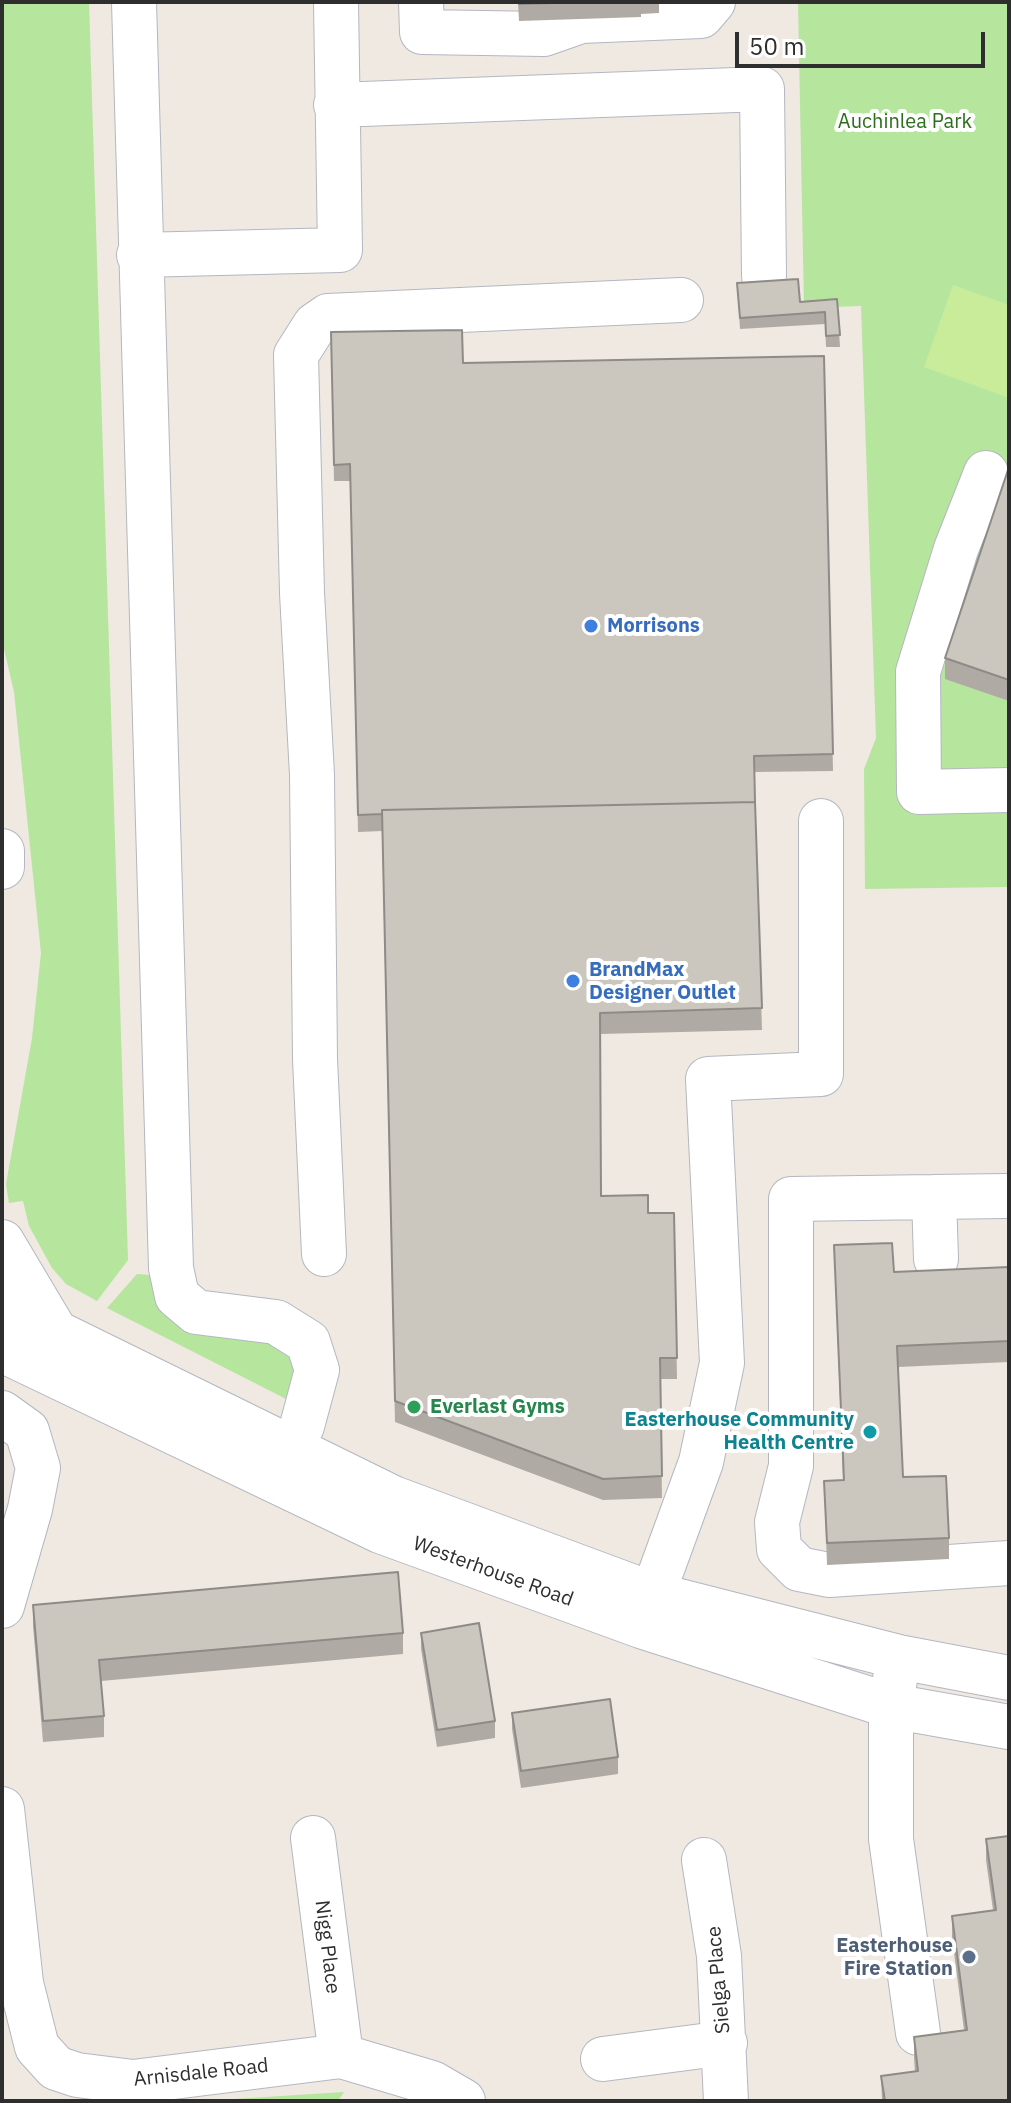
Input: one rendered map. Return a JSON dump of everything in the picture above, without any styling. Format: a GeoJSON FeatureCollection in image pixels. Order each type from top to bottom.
{"type":"FeatureCollection","features":[{"type":"Feature","properties":{"kind":"street"},"geometry":{"type":"LineString","coordinates":[[134,2],[171,1268],[177,1296],[196,1312],[276,1322],[308,1342],[317,1370],[302,1426],[292,1448]]}},
{"type":"Feature","properties":{"kind":"street"},"geometry":{"type":"LineString","coordinates":[[139,255],[340,250],[336,2]]}},
{"type":"Feature","properties":{"kind":"street"},"geometry":{"type":"LineString","coordinates":[[421,2],[422,32],[544,34],[581,21],[701,16],[713,2]]}},
{"type":"Feature","properties":{"kind":"street"},"geometry":{"type":"LineString","coordinates":[[336,105],[762,89],[764,276]]}},
{"type":"Feature","properties":{"kind":"street"},"geometry":{"type":"LineString","coordinates":[[324,1254],[315,1059],[312,775],[302,593],[296,355],[315,325],[328,316],[681,300]]}},
{"type":"Feature","properties":{"kind":"street"},"geometry":{"type":"LineString","coordinates":[[986,473],[956,549],[918,672],[919,792],[1009,790]]}},
{"type":"Feature","properties":{"kind":"street"},"geometry":{"type":"LineString","coordinates":[[647,1610],[701,1462],[722,1363],[708,1079],[821,1074],[821,821]]}},
{"type":"Feature","properties":{"kind":"street"},"geometry":{"type":"LineString","coordinates":[[2,851],[2,867]]}},
{"type":"Feature","properties":{"kind":"street"},"geometry":{"type":"LineString","coordinates":[[1005,1196],[791,1199],[791,1466],[777,1522],[779,1549],[799,1569],[829,1575],[1009,1563]]}},
{"type":"Feature","properties":{"kind":"street"},"geometry":{"type":"LineString","coordinates":[[934,1197],[936,1259]]}},
{"type":"Feature","properties":{"kind":"street"},"geometry":{"type":"LineString","coordinates":[[2,1242],[55,1331]]}},
{"type":"Feature","properties":{"kind":"street","name":"Westerhouse Road"},"geometry":{"type":"LineString","coordinates":[[2,1306],[393,1498],[647,1610],[891,1706],[1009,1727]]}},
{"type":"Feature","properties":{"kind":"street","name":"Westerhouse Road"},"geometry":{"type":"LineString","coordinates":[[2,1350],[380,1531],[647,1610],[1009,1678]]}},
{"type":"Feature","properties":{"kind":"street"},"geometry":{"type":"LineString","coordinates":[[2,1413],[27,1431],[38,1468],[30,1509],[2,1606]]}},
{"type":"Feature","properties":{"kind":"street"},"geometry":{"type":"LineString","coordinates":[[899,1657],[891,1706],[891,1839],[918,2033]]}},
{"type":"Feature","properties":{"kind":"street","name":"Arnisdale Road"},"geometry":{"type":"LineString","coordinates":[[2,1809],[21,1983],[37,2047],[56,2068],[77,2075],[133,2082],[341,2056],[432,2083],[463,2101]]}},
{"type":"Feature","properties":{"kind":"street","name":"Nigg Place"},"geometry":{"type":"LineString","coordinates":[[313,1838],[341,2056]]}},
{"type":"Feature","properties":{"kind":"street","name":"Sielga Place"},"geometry":{"type":"LineString","coordinates":[[704,1860],[719,1956],[726,2101]]}},
{"type":"Feature","properties":{"kind":"street"},"geometry":{"type":"LineString","coordinates":[[603,2059],[725,2043]]}},
{"type":"Feature","properties":{"kind":"green space"},"geometry":{"type":"Polygon","coordinates":[[[2,2],[89,2],[128,1260],[97,1301],[66,1284],[52,1268],[29,1226],[23,1201],[9,1203],[6,1184],[32,1038],[41,953],[14,692],[2,640],[2,2]]]}},
{"type":"Feature","properties":{"kind":"green space","name":"Auchinlea Park"},"geometry":{"type":"Polygon","coordinates":[[[798,2],[1009,2],[1009,887],[865,889],[864,769],[876,738],[861,306],[804,308],[798,2]]]}},
{"type":"Feature","properties":{"kind":"green space"},"geometry":{"type":"Polygon","coordinates":[[[953,285],[1009,305],[1009,398],[924,367],[953,285]]]}},
{"type":"Feature","properties":{"kind":"green space"},"geometry":{"type":"Polygon","coordinates":[[[137,1274],[163,1276],[301,1358],[298,1405],[107,1308],[137,1274]]]}},
{"type":"Feature","properties":{"kind":"green space"},"geometry":{"type":"Polygon","coordinates":[[[344,2092],[338,2101],[203,2101],[344,2092]]]}},
{"type":"Feature","properties":{"kind":"building"},"geometry":{"type":"Polygon","coordinates":[[[519,2],[583,2],[519,4],[519,2]]]}},
{"type":"Feature","properties":{"kind":"building"},"geometry":{"type":"Polygon","coordinates":[[[798,279],[800,302],[837,299],[840,335],[826,336],[825,312],[740,318],[737,283],[798,279]]]}},
{"type":"Feature","properties":{"kind":"building","name":"Morrisons"},"geometry":{"type":"Polygon","coordinates":[[[462,330],[463,363],[824,356],[833,754],[754,756],[755,802],[382,810],[382,814],[358,815],[350,464],[334,465],[331,332],[462,330]]]}},
{"type":"Feature","properties":{"kind":"building"},"geometry":{"type":"Polygon","coordinates":[[[1009,467],[1009,680],[945,658],[1009,467]]]}},
{"type":"Feature","properties":{"kind":"building"},"geometry":{"type":"Polygon","coordinates":[[[755,802],[762,1008],[600,1013],[601,1196],[648,1195],[648,1213],[674,1213],[677,1358],[660,1358],[662,1476],[603,1479],[395,1401],[382,810],[755,802]]]}},
{"type":"Feature","properties":{"kind":"building","name":"Easterhouse Community Health Centre"},"geometry":{"type":"Polygon","coordinates":[[[892,1243],[894,1272],[1009,1267],[1009,1341],[897,1346],[903,1477],[946,1476],[949,1538],[827,1543],[824,1481],[844,1480],[834,1245],[892,1243]]]}},
{"type":"Feature","properties":{"kind":"building"},"geometry":{"type":"Polygon","coordinates":[[[398,1572],[403,1633],[99,1660],[104,1716],[43,1721],[33,1605],[398,1572]]]}},
{"type":"Feature","properties":{"kind":"building"},"geometry":{"type":"Polygon","coordinates":[[[479,1623],[495,1721],[437,1730],[421,1633],[479,1623]]]}},
{"type":"Feature","properties":{"kind":"building"},"geometry":{"type":"Polygon","coordinates":[[[610,1699],[618,1757],[521,1771],[512,1713],[610,1699]]]}},
{"type":"Feature","properties":{"kind":"building"},"geometry":{"type":"Polygon","coordinates":[[[1009,1836],[1009,2101],[885,2101],[881,2076],[918,2071],[914,2037],[967,2030],[952,1916],[996,1910],[986,1839],[1009,1836]]]}},
{"type":"Feature","properties":{"kind":"place","name":"Morrisons"},"geometry":{"type":"Point","coordinates":[591,626]}},
{"type":"Feature","properties":{"kind":"place","name":"BrandMax Designer Outlet"},"geometry":{"type":"Point","coordinates":[573,981]}},
{"type":"Feature","properties":{"kind":"place","name":"Everlast Gyms"},"geometry":{"type":"Point","coordinates":[414,1407]}},
{"type":"Feature","properties":{"kind":"place","name":"Easterhouse Community Health Centre"},"geometry":{"type":"Point","coordinates":[870,1432]}},
{"type":"Feature","properties":{"kind":"place","name":"Easterhouse Fire Station"},"geometry":{"type":"Point","coordinates":[969,1957]}}]}
